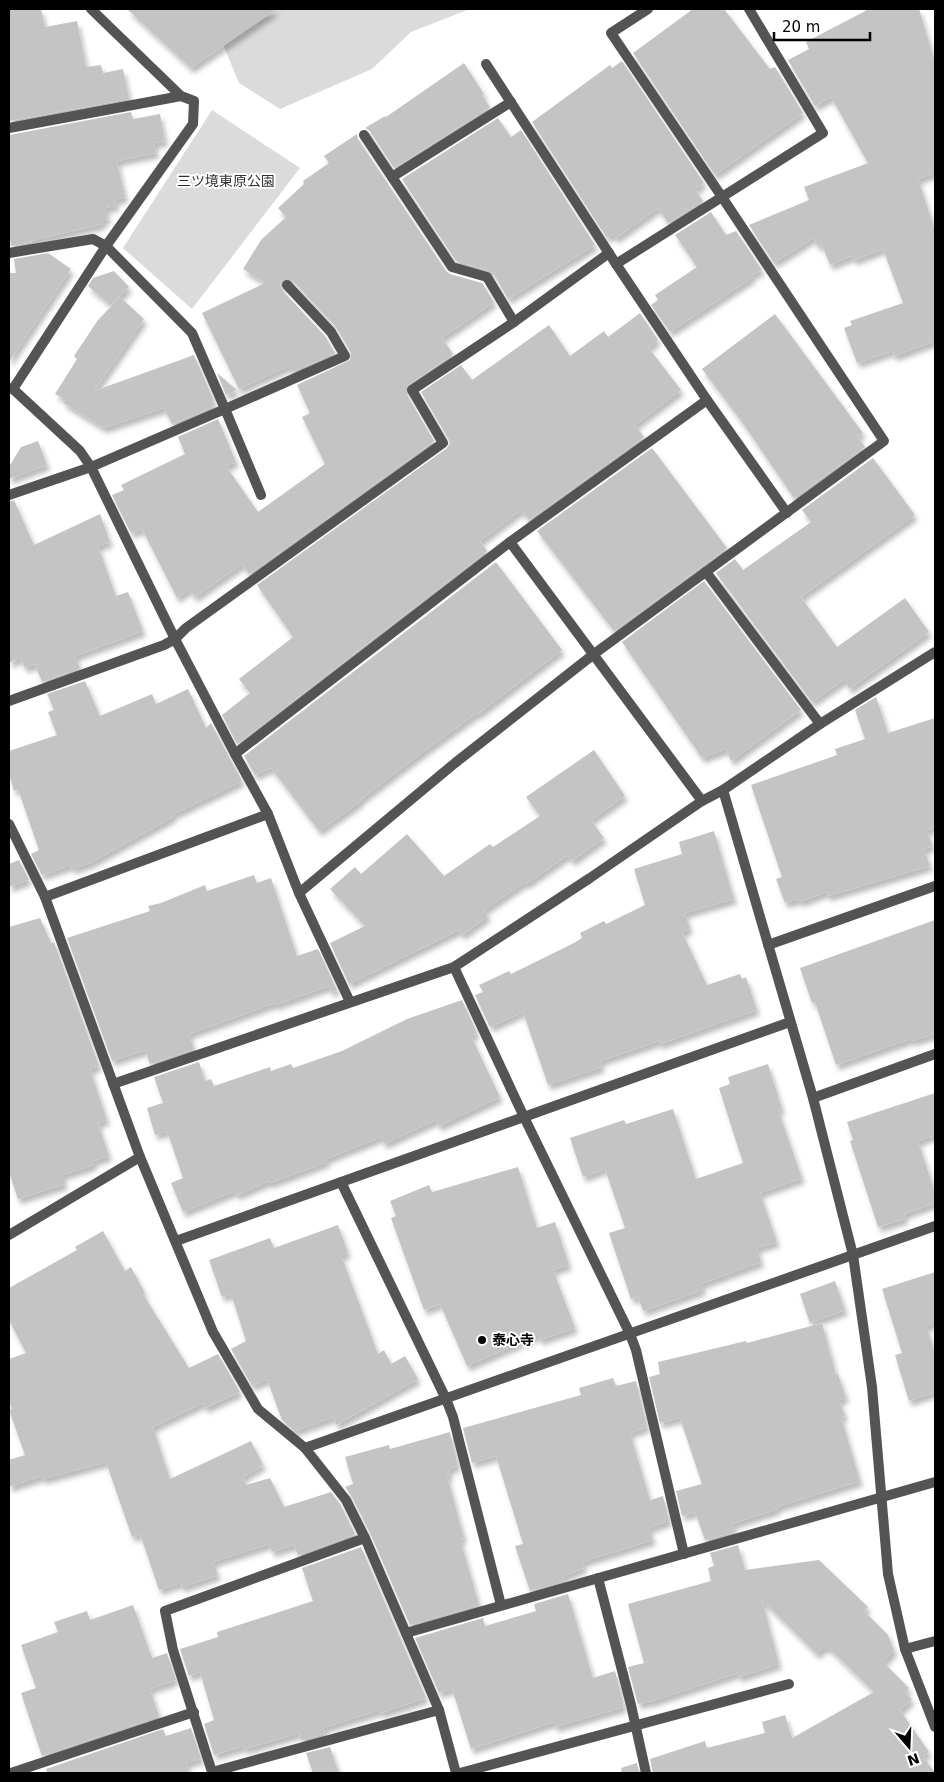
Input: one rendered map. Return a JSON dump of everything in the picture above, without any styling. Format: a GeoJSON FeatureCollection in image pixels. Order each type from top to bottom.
{"type":"FeatureCollection","features":[{"type":"Feature","properties":{"kind":"street"},"geometry":{"type":"LineString","coordinates":[[91,9],[181,96],[194,101],[193,124],[106,246],[11,389],[80,450],[91,467],[175,639],[268,814],[299,893],[350,1002]]}},
{"type":"Feature","properties":{"kind":"street"},"geometry":{"type":"LineString","coordinates":[[299,893],[455,763],[594,654],[884,441],[611,33],[648,9]]}},
{"type":"Feature","properties":{"kind":"street"},"geometry":{"type":"LineString","coordinates":[[616,264],[823,133],[749,9]]}},
{"type":"Feature","properties":{"kind":"street"},"geometry":{"type":"LineString","coordinates":[[486,64],[707,400],[787,513]]}},
{"type":"Feature","properties":{"kind":"street"},"geometry":{"type":"LineString","coordinates":[[9,128],[181,96]]}},
{"type":"Feature","properties":{"kind":"street"},"geometry":{"type":"LineString","coordinates":[[392,177],[511,102]]}},
{"type":"Feature","properties":{"kind":"street"},"geometry":{"type":"LineString","coordinates":[[364,135],[452,267],[487,277],[514,322]]}},
{"type":"Feature","properties":{"kind":"street"},"geometry":{"type":"LineString","coordinates":[[9,253],[93,239],[106,246],[192,333],[261,495]]}},
{"type":"Feature","properties":{"kind":"street"},"geometry":{"type":"LineString","coordinates":[[9,701],[175,639],[186,628],[443,443],[412,390],[514,322],[609,252]]}},
{"type":"Feature","properties":{"kind":"street"},"geometry":{"type":"LineString","coordinates":[[9,495],[91,467],[345,356],[331,332],[288,285]]}},
{"type":"Feature","properties":{"kind":"street"},"geometry":{"type":"LineString","coordinates":[[235,754],[510,542],[707,400]]}},
{"type":"Feature","properties":{"kind":"street"},"geometry":{"type":"LineString","coordinates":[[510,542],[702,801]]}},
{"type":"Feature","properties":{"kind":"street"},"geometry":{"type":"LineString","coordinates":[[706,572],[820,724]]}},
{"type":"Feature","properties":{"kind":"street"},"geometry":{"type":"LineString","coordinates":[[113,1084],[454,966],[590,878],[702,801],[723,790],[820,724],[935,652]]}},
{"type":"Feature","properties":{"kind":"street"},"geometry":{"type":"LineString","coordinates":[[723,790],[813,1098],[854,1255],[872,1387],[888,1574],[905,1650],[935,1726]]}},
{"type":"Feature","properties":{"kind":"street"},"geometry":{"type":"LineString","coordinates":[[45,897],[268,814]]}},
{"type":"Feature","properties":{"kind":"street"},"geometry":{"type":"LineString","coordinates":[[9,824],[45,897],[140,1157],[213,1332],[258,1409],[305,1448],[346,1500],[365,1538],[439,1710],[456,1773]]}},
{"type":"Feature","properties":{"kind":"street"},"geometry":{"type":"LineString","coordinates":[[768,946],[935,886]]}},
{"type":"Feature","properties":{"kind":"street"},"geometry":{"type":"LineString","coordinates":[[454,966],[524,1117],[630,1334],[636,1350],[684,1554]]}},
{"type":"Feature","properties":{"kind":"street"},"geometry":{"type":"LineString","coordinates":[[176,1241],[790,1022]]}},
{"type":"Feature","properties":{"kind":"street"},"geometry":{"type":"LineString","coordinates":[[813,1098],[935,1054]]}},
{"type":"Feature","properties":{"kind":"street"},"geometry":{"type":"LineString","coordinates":[[9,1235],[140,1157]]}},
{"type":"Feature","properties":{"kind":"street"},"geometry":{"type":"LineString","coordinates":[[340,1182],[453,1416],[501,1605]]}},
{"type":"Feature","properties":{"kind":"street"},"geometry":{"type":"LineString","coordinates":[[305,1448],[935,1226]]}},
{"type":"Feature","properties":{"kind":"street"},"geometry":{"type":"LineString","coordinates":[[406,1633],[935,1482]]}},
{"type":"Feature","properties":{"kind":"street"},"geometry":{"type":"LineString","coordinates":[[365,1538],[165,1611],[173,1650],[212,1772],[439,1710]]}},
{"type":"Feature","properties":{"kind":"street"},"geometry":{"type":"LineString","coordinates":[[598,1578],[636,1726],[646,1773]]}},
{"type":"Feature","properties":{"kind":"street"},"geometry":{"type":"LineString","coordinates":[[905,1650],[935,1641]]}},
{"type":"Feature","properties":{"kind":"street"},"geometry":{"type":"LineString","coordinates":[[460,1773],[789,1684]]}},
{"type":"Feature","properties":{"kind":"street"},"geometry":{"type":"LineString","coordinates":[[11,1773],[194,1712]]}},
{"type":"Feature","properties":{"kind":"green space"},"geometry":{"type":"Polygon","coordinates":[[[248,9],[470,9],[411,32],[372,69],[280,109],[239,83],[217,30],[248,9]]]}},
{"type":"Feature","properties":{"kind":"green space","name":"三ツ境東原公園"},"geometry":{"type":"Polygon","coordinates":[[[212,110],[300,168],[192,309],[123,248],[212,110]]]}},
{"type":"Feature","properties":{"kind":"building"},"geometry":{"type":"Polygon","coordinates":[[[9,9],[41,9],[45,27],[77,21],[86,67],[101,65],[103,73],[123,69],[129,99],[9,121],[9,9]]]}},
{"type":"Feature","properties":{"kind":"building"},"geometry":{"type":"Polygon","coordinates":[[[127,9],[277,9],[191,68],[127,9]]]}},
{"type":"Feature","properties":{"kind":"building"},"geometry":{"type":"Polygon","coordinates":[[[693,9],[724,9],[770,69],[775,67],[803,113],[715,175],[633,53],[693,9]]]}},
{"type":"Feature","properties":{"kind":"building"},"geometry":{"type":"Polygon","coordinates":[[[869,9],[919,9],[935,62],[935,173],[918,179],[935,230],[935,341],[894,356],[892,351],[857,363],[844,328],[852,325],[850,321],[903,303],[883,249],[854,260],[852,256],[830,265],[822,245],[818,246],[813,238],[774,263],[749,225],[809,200],[804,187],[868,163],[831,97],[815,106],[788,60],[809,49],[806,42],[869,9]]]}},
{"type":"Feature","properties":{"kind":"building"},"geometry":{"type":"Polygon","coordinates":[[[622,61],[704,183],[695,189],[703,201],[668,223],[658,208],[616,238],[613,234],[607,238],[532,122],[610,65],[612,68],[622,61]]]}},
{"type":"Feature","properties":{"kind":"building"},"geometry":{"type":"Polygon","coordinates":[[[464,63],[490,107],[394,168],[370,131],[365,128],[386,117],[464,63]]]}},
{"type":"Feature","properties":{"kind":"building"},"geometry":{"type":"Polygon","coordinates":[[[131,112],[133,119],[160,114],[165,141],[154,143],[156,153],[117,161],[125,197],[115,200],[116,206],[105,208],[108,219],[102,220],[103,224],[11,246],[9,231],[9,135],[131,112]]]}},
{"type":"Feature","properties":{"kind":"building"},"geometry":{"type":"Polygon","coordinates":[[[498,118],[511,137],[521,130],[595,245],[508,299],[493,273],[456,261],[402,179],[498,118]]]}},
{"type":"Feature","properties":{"kind":"building"},"geometry":{"type":"Polygon","coordinates":[[[357,134],[358,139],[446,271],[450,274],[482,283],[494,302],[442,338],[453,354],[406,387],[406,393],[434,441],[249,574],[242,564],[195,597],[189,589],[177,598],[142,529],[131,533],[112,495],[124,490],[121,485],[185,454],[178,437],[218,419],[236,462],[226,466],[258,512],[325,464],[302,417],[310,413],[297,385],[350,360],[351,353],[336,327],[292,280],[289,278],[283,280],[280,283],[282,290],[325,336],[335,353],[292,372],[289,366],[239,389],[202,313],[265,283],[243,269],[261,240],[286,217],[278,208],[304,184],[303,181],[329,163],[324,156],[357,134]]]}},
{"type":"Feature","properties":{"kind":"building"},"geometry":{"type":"Polygon","coordinates":[[[711,212],[726,235],[736,231],[762,270],[751,275],[753,277],[670,332],[651,305],[658,300],[655,295],[697,267],[675,235],[711,212]]]}},
{"type":"Feature","properties":{"kind":"building"},"geometry":{"type":"Polygon","coordinates":[[[48,253],[71,269],[9,362],[9,273],[16,273],[14,259],[48,253]]]}},
{"type":"Feature","properties":{"kind":"building"},"geometry":{"type":"Polygon","coordinates":[[[114,271],[129,287],[111,305],[88,286],[93,278],[114,271]]]}},
{"type":"Feature","properties":{"kind":"building"},"geometry":{"type":"Polygon","coordinates":[[[120,297],[144,319],[94,391],[194,355],[214,401],[211,402],[213,407],[172,424],[164,408],[104,428],[62,402],[66,400],[55,394],[77,359],[74,356],[98,320],[120,297]]]}},
{"type":"Feature","properties":{"kind":"building"},"geometry":{"type":"Polygon","coordinates":[[[640,313],[658,340],[648,347],[681,390],[635,425],[644,437],[529,520],[521,510],[480,541],[487,551],[237,744],[222,715],[250,693],[239,679],[293,637],[257,585],[447,448],[450,443],[449,440],[421,392],[461,365],[472,380],[549,325],[570,356],[604,331],[608,337],[640,313]]]}},
{"type":"Feature","properties":{"kind":"building"},"geometry":{"type":"Polygon","coordinates":[[[775,314],[863,433],[857,436],[865,447],[794,498],[742,422],[702,369],[775,314]]]}},
{"type":"Feature","properties":{"kind":"building"},"geometry":{"type":"Polygon","coordinates":[[[217,373],[237,390],[226,395],[217,373]]]}},
{"type":"Feature","properties":{"kind":"building"},"geometry":{"type":"Polygon","coordinates":[[[38,441],[47,465],[9,479],[9,467],[21,447],[38,441]]]}},
{"type":"Feature","properties":{"kind":"building"},"geometry":{"type":"Polygon","coordinates":[[[652,448],[727,548],[614,631],[537,531],[652,448]]]}},
{"type":"Feature","properties":{"kind":"building"},"geometry":{"type":"Polygon","coordinates":[[[873,458],[915,515],[801,597],[837,647],[905,598],[929,632],[849,689],[845,679],[812,702],[716,573],[735,559],[743,570],[811,522],[802,510],[873,458]]]}},
{"type":"Feature","properties":{"kind":"building"},"geometry":{"type":"Polygon","coordinates":[[[14,500],[34,545],[100,514],[110,542],[98,546],[116,596],[128,592],[143,631],[75,656],[80,668],[42,682],[35,664],[25,668],[20,658],[9,663],[9,502],[14,500]]]}},
{"type":"Feature","properties":{"kind":"building"},"geometry":{"type":"Polygon","coordinates":[[[496,562],[562,650],[319,831],[271,768],[255,775],[244,756],[496,562]]]}},
{"type":"Feature","properties":{"kind":"building"},"geometry":{"type":"Polygon","coordinates":[[[704,581],[801,710],[731,761],[726,749],[702,758],[622,642],[704,581]]]}},
{"type":"Feature","properties":{"kind":"building"},"geometry":{"type":"Polygon","coordinates":[[[85,681],[100,716],[152,694],[156,704],[188,689],[206,728],[211,723],[242,781],[172,815],[173,817],[90,863],[72,869],[71,865],[42,875],[31,854],[39,850],[18,789],[14,791],[9,774],[9,751],[57,735],[48,712],[54,710],[47,694],[85,681]]]}},
{"type":"Feature","properties":{"kind":"building"},"geometry":{"type":"Polygon","coordinates":[[[876,697],[888,733],[935,718],[935,827],[927,830],[932,846],[924,849],[930,866],[828,896],[826,892],[800,902],[799,899],[785,903],[776,879],[782,877],[751,785],[837,755],[835,749],[865,739],[855,710],[876,697]]]}},
{"type":"Feature","properties":{"kind":"building"},"geometry":{"type":"Polygon","coordinates":[[[594,750],[625,796],[591,820],[604,838],[572,861],[568,855],[484,910],[488,916],[462,935],[459,930],[349,984],[330,943],[365,926],[330,889],[355,867],[361,874],[407,834],[444,876],[490,844],[493,847],[540,816],[526,797],[594,750]]]}},
{"type":"Feature","properties":{"kind":"building"},"geometry":{"type":"Polygon","coordinates":[[[714,831],[734,899],[685,913],[690,929],[682,932],[707,985],[740,974],[742,979],[746,977],[757,1010],[660,1044],[659,1041],[600,1061],[602,1067],[548,1085],[523,1012],[490,1027],[475,995],[483,992],[479,985],[509,971],[511,974],[574,943],[582,938],[580,933],[604,921],[606,924],[645,905],[634,869],[682,854],[679,842],[714,831]]]}},
{"type":"Feature","properties":{"kind":"building"},"geometry":{"type":"Polygon","coordinates":[[[19,860],[29,880],[9,887],[9,864],[19,860]]]}},
{"type":"Feature","properties":{"kind":"building"},"geometry":{"type":"Polygon","coordinates":[[[254,875],[257,883],[271,878],[297,956],[318,949],[337,990],[331,992],[329,986],[189,1034],[194,1049],[150,1064],[145,1050],[112,1061],[67,938],[150,911],[148,906],[161,903],[205,885],[207,891],[254,875]]]}},
{"type":"Feature","properties":{"kind":"building"},"geometry":{"type":"Polygon","coordinates":[[[40,918],[51,943],[54,942],[99,1066],[90,1069],[107,1120],[98,1123],[109,1156],[93,1161],[94,1165],[62,1175],[65,1184],[18,1199],[9,1172],[9,927],[40,918]]]}},
{"type":"Feature","properties":{"kind":"building"},"geometry":{"type":"Polygon","coordinates":[[[935,920],[935,1034],[912,1041],[911,1039],[836,1065],[815,1002],[812,1003],[800,968],[935,920]]]}},
{"type":"Feature","properties":{"kind":"building"},"geometry":{"type":"Polygon","coordinates":[[[462,1000],[477,1033],[471,1036],[500,1097],[439,1126],[436,1120],[384,1144],[381,1137],[326,1159],[327,1162],[270,1183],[269,1181],[237,1195],[235,1191],[183,1212],[171,1183],[183,1178],[167,1131],[155,1135],[147,1108],[163,1103],[154,1077],[199,1062],[205,1081],[211,1079],[214,1086],[270,1067],[271,1071],[291,1064],[293,1068],[342,1051],[407,1019],[462,1000]]]}},
{"type":"Feature","properties":{"kind":"building"},"geometry":{"type":"Polygon","coordinates":[[[768,1064],[782,1109],[778,1110],[802,1178],[760,1193],[777,1242],[757,1248],[761,1262],[701,1284],[703,1290],[643,1311],[638,1297],[631,1299],[609,1233],[625,1228],[605,1169],[583,1177],[570,1138],[624,1120],[626,1124],[673,1109],[696,1179],[743,1163],[719,1088],[730,1084],[728,1077],[768,1064]]]}},
{"type":"Feature","properties":{"kind":"building"},"geometry":{"type":"Polygon","coordinates":[[[935,1093],[935,1135],[918,1141],[935,1192],[935,1203],[904,1214],[905,1219],[878,1227],[850,1141],[853,1140],[847,1122],[935,1093]]]}},
{"type":"Feature","properties":{"kind":"building"},"geometry":{"type":"Polygon","coordinates":[[[518,1167],[537,1228],[555,1222],[569,1265],[553,1270],[575,1328],[540,1340],[538,1335],[467,1366],[440,1304],[424,1310],[391,1218],[396,1216],[390,1201],[429,1185],[432,1192],[518,1167]]]}},
{"type":"Feature","properties":{"kind":"building"},"geometry":{"type":"Polygon","coordinates":[[[338,1225],[348,1253],[341,1255],[378,1354],[384,1350],[391,1364],[405,1356],[418,1379],[336,1425],[334,1417],[295,1431],[282,1420],[267,1379],[252,1386],[231,1349],[246,1341],[231,1294],[222,1297],[209,1260],[270,1238],[274,1248],[338,1225]]]}},
{"type":"Feature","properties":{"kind":"building"},"geometry":{"type":"Polygon","coordinates":[[[103,1231],[125,1271],[131,1267],[145,1293],[143,1294],[189,1368],[218,1354],[240,1392],[205,1408],[203,1403],[153,1427],[170,1479],[251,1441],[263,1465],[243,1477],[246,1485],[270,1478],[284,1507],[331,1492],[340,1504],[355,1534],[298,1555],[294,1545],[272,1552],[269,1544],[213,1562],[218,1575],[182,1587],[180,1583],[159,1590],[140,1534],[132,1537],[106,1462],[43,1479],[42,1476],[9,1487],[9,1460],[25,1455],[9,1410],[12,1409],[9,1401],[9,1359],[26,1353],[9,1320],[9,1288],[77,1250],[75,1247],[103,1231]]]}},
{"type":"Feature","properties":{"kind":"building"},"geometry":{"type":"Polygon","coordinates":[[[935,1272],[935,1323],[926,1326],[935,1352],[935,1392],[909,1401],[895,1355],[902,1353],[882,1289],[935,1272]]]}},
{"type":"Feature","properties":{"kind":"building"},"geometry":{"type":"Polygon","coordinates":[[[835,1281],[845,1310],[810,1323],[800,1294],[835,1281]]]}},
{"type":"Feature","properties":{"kind":"building"},"geometry":{"type":"Polygon","coordinates":[[[822,1323],[836,1375],[838,1374],[846,1398],[839,1400],[845,1416],[841,1417],[860,1481],[777,1507],[778,1509],[732,1524],[735,1532],[705,1540],[695,1512],[682,1516],[676,1491],[702,1484],[680,1418],[660,1423],[649,1377],[660,1374],[658,1362],[746,1341],[747,1343],[822,1323]]]}},
{"type":"Feature","properties":{"kind":"building"},"geometry":{"type":"Polygon","coordinates":[[[613,1378],[616,1386],[636,1381],[647,1427],[630,1433],[650,1500],[663,1496],[669,1521],[649,1528],[653,1540],[582,1562],[584,1568],[563,1576],[564,1581],[530,1591],[515,1546],[523,1544],[496,1456],[472,1463],[463,1428],[581,1395],[579,1388],[613,1378]]]}},
{"type":"Feature","properties":{"kind":"building"},"geometry":{"type":"Polygon","coordinates":[[[450,1432],[458,1466],[449,1469],[450,1475],[447,1476],[464,1538],[460,1539],[479,1605],[410,1625],[371,1535],[345,1487],[353,1484],[345,1457],[389,1445],[390,1449],[450,1432]]]}},
{"type":"Feature","properties":{"kind":"building"},"geometry":{"type":"Polygon","coordinates":[[[738,1545],[745,1570],[819,1560],[868,1607],[864,1611],[888,1635],[894,1651],[883,1662],[909,1688],[905,1692],[912,1699],[900,1710],[929,1752],[923,1756],[935,1773],[653,1773],[650,1759],[705,1741],[707,1748],[765,1733],[762,1722],[785,1715],[792,1738],[874,1692],[828,1647],[826,1649],[824,1647],[817,1654],[762,1600],[779,1664],[739,1677],[738,1673],[650,1702],[638,1704],[628,1667],[644,1663],[628,1604],[711,1581],[708,1568],[714,1566],[710,1553],[738,1545]]]}},
{"type":"Feature","properties":{"kind":"building"},"geometry":{"type":"Polygon","coordinates":[[[361,1547],[426,1698],[381,1713],[380,1710],[323,1728],[325,1734],[301,1740],[299,1733],[245,1749],[244,1746],[214,1755],[204,1724],[214,1720],[200,1672],[189,1676],[180,1649],[218,1637],[217,1632],[313,1601],[302,1568],[361,1547]]]}},
{"type":"Feature","properties":{"kind":"building"},"geometry":{"type":"Polygon","coordinates":[[[568,1594],[593,1678],[615,1671],[624,1707],[555,1727],[554,1722],[471,1749],[452,1689],[439,1693],[415,1638],[483,1618],[485,1626],[536,1611],[534,1604],[568,1594]]]}},
{"type":"Feature","properties":{"kind":"building"},"geometry":{"type":"Polygon","coordinates":[[[133,1605],[152,1658],[167,1653],[176,1680],[150,1689],[159,1716],[42,1756],[21,1693],[36,1688],[21,1645],[58,1632],[54,1622],[87,1611],[90,1620],[133,1605]]]}},
{"type":"Feature","properties":{"kind":"building"},"geometry":{"type":"Polygon","coordinates":[[[191,1728],[201,1759],[186,1763],[189,1773],[47,1773],[46,1769],[163,1729],[166,1736],[191,1728]]]}},
{"type":"Feature","properties":{"kind":"building"},"geometry":{"type":"Polygon","coordinates":[[[330,1747],[339,1773],[313,1773],[306,1753],[330,1747]]]}},
{"type":"Feature","properties":{"kind":"building"},"geometry":{"type":"Polygon","coordinates":[[[637,1763],[639,1773],[622,1773],[621,1768],[637,1763]]]}},
{"type":"Feature","properties":{"kind":"place","name":"泰心寺"},"geometry":{"type":"Point","coordinates":[482,1340]}}]}
